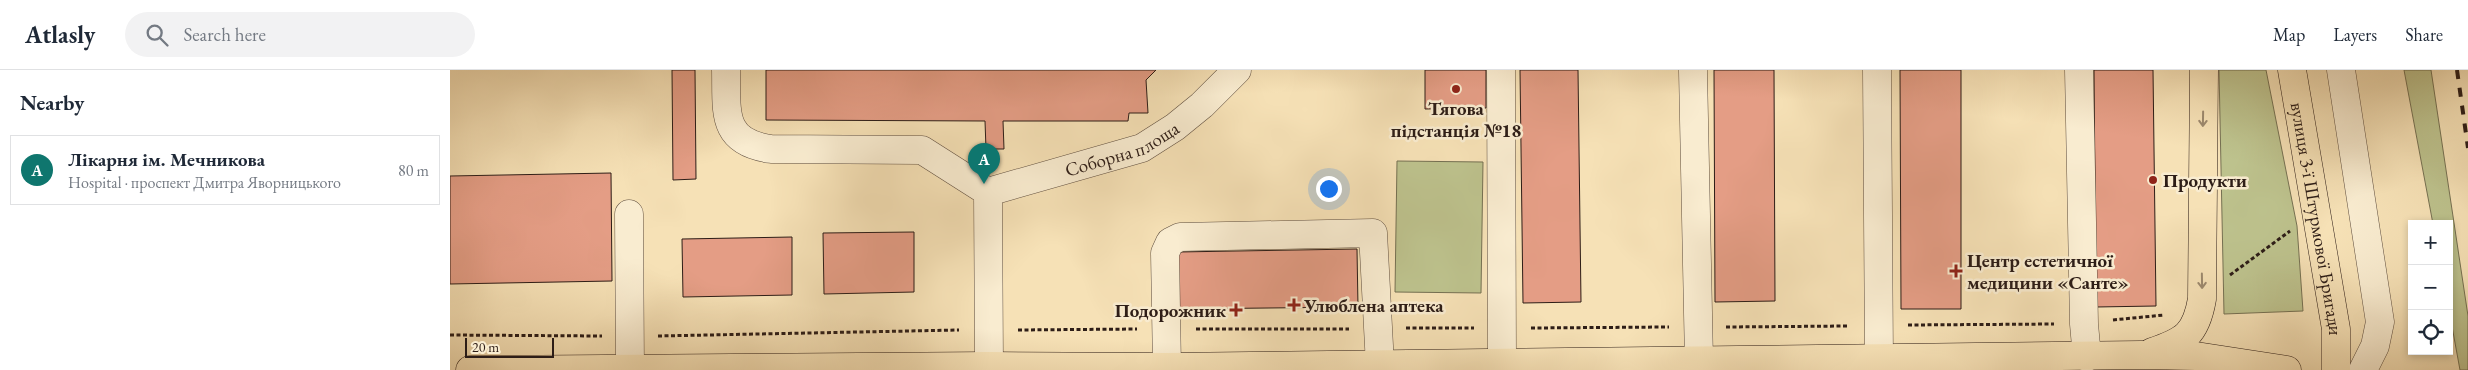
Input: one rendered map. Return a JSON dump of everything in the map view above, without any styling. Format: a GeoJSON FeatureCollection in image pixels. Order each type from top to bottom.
{"type":"FeatureCollection","features":[{"type":"Feature","properties":{"kind":"main road"},"geometry":{"type":"LineString","coordinates":[[2141,356],[2175,344],[2190,334],[2199,318],[2202,299],[2204,70]]}},
{"type":"Feature","properties":{"kind":"main road","name":"вулиця 3-ї Штурмової Бригади"},"geometry":{"type":"LineString","coordinates":[[2292,70],[2336,329],[2336,370]]}},
{"type":"Feature","properties":{"kind":"main road"},"geometry":{"type":"LineString","coordinates":[[470,370],[989,366],[1167,367],[2196,356],[2286,370]]}},
{"type":"Feature","properties":{"kind":"street"},"geometry":{"type":"LineString","coordinates":[[726,70],[727,115],[732,129],[742,141],[756,147],[771,149],[922,150],[988,192],[989,366]]}},
{"type":"Feature","properties":{"kind":"street","name":"Соборна площа"},"geometry":{"type":"LineString","coordinates":[[988,192],[1142,148],[1175,127],[1202,105],[1237,70]]}},
{"type":"Feature","properties":{"kind":"street"},"geometry":{"type":"LineString","coordinates":[[1500,70],[1502,362]]}},
{"type":"Feature","properties":{"kind":"street"},"geometry":{"type":"LineString","coordinates":[[1877,70],[1879,360]]}},
{"type":"Feature","properties":{"kind":"street"},"geometry":{"type":"LineString","coordinates":[[2078,70],[2084,324],[2087,357]]}},
{"type":"Feature","properties":{"kind":"street"},"geometry":{"type":"LineString","coordinates":[[2341,70],[2380,322],[2375,346],[2363,370]]}},
{"type":"Feature","properties":{"kind":"street"},"geometry":{"type":"LineString","coordinates":[[1694,71],[1699,360]]}},
{"type":"Feature","properties":{"kind":"street"},"geometry":{"type":"LineString","coordinates":[[628,214],[632,336],[630,370]]}},
{"type":"Feature","properties":{"kind":"street"},"geometry":{"type":"LineString","coordinates":[[1167,367],[1165,253],[1170,242],[1180,238],[1373,234],[1380,365]]}},
{"type":"Feature","properties":{"kind":"path"},"geometry":{"type":"LineString","coordinates":[[2224,280],[2297,226]]}},
{"type":"Feature","properties":{"kind":"path"},"geometry":{"type":"LineString","coordinates":[[450,335],[632,336],[989,330],[2084,324],[2171,315]]}},
{"type":"Feature","properties":{"kind":"green space"},"geometry":{"type":"Polygon","coordinates":[[[2219,70],[2266,70],[2297,226],[2303,311],[2224,314],[2219,70]]]}},
{"type":"Feature","properties":{"kind":"green space"},"geometry":{"type":"Polygon","coordinates":[[[2404,70],[2431,70],[2468,316],[2468,370],[2460,370],[2453,332],[2453,220],[2432,220],[2404,70]]]}},
{"type":"Feature","properties":{"kind":"green space"},"geometry":{"type":"Polygon","coordinates":[[[1397,161],[1483,162],[1481,293],[1395,292],[1397,161]]]}},
{"type":"Feature","properties":{"kind":"building"},"geometry":{"type":"Polygon","coordinates":[[[672,70],[695,70],[696,179],[673,180],[672,70]]]}},
{"type":"Feature","properties":{"kind":"building"},"geometry":{"type":"Polygon","coordinates":[[[766,70],[1156,70],[1146,80],[1148,113],[1129,113],[1128,121],[1003,121],[1004,149],[986,149],[985,121],[766,120],[766,70]]]}},
{"type":"Feature","properties":{"kind":"building","name":"Тягова пiдстанцiя №18"},"geometry":{"type":"Polygon","coordinates":[[[1425,70],[1486,70],[1486,108],[1425,109],[1425,70]]]}},
{"type":"Feature","properties":{"kind":"building"},"geometry":{"type":"Polygon","coordinates":[[[1520,70],[1578,70],[1581,302],[1523,303],[1520,70]]]}},
{"type":"Feature","properties":{"kind":"building"},"geometry":{"type":"Polygon","coordinates":[[[1714,70],[1774,70],[1775,301],[1715,302],[1714,70]]]}},
{"type":"Feature","properties":{"kind":"building"},"geometry":{"type":"Polygon","coordinates":[[[1900,70],[1961,70],[1961,309],[1901,309],[1900,70]]]}},
{"type":"Feature","properties":{"kind":"building"},"geometry":{"type":"Polygon","coordinates":[[[2094,70],[2153,70],[2156,306],[2096,307],[2094,70]]]}},
{"type":"Feature","properties":{"kind":"building"},"geometry":{"type":"Polygon","coordinates":[[[611,173],[612,281],[450,284],[450,176],[611,173]]]}},
{"type":"Feature","properties":{"kind":"building"},"geometry":{"type":"Polygon","coordinates":[[[914,232],[914,292],[824,294],[823,233],[914,232]]]}},
{"type":"Feature","properties":{"kind":"building"},"geometry":{"type":"Polygon","coordinates":[[[792,237],[792,295],[683,297],[682,239],[792,237]]]}},
{"type":"Feature","properties":{"kind":"building"},"geometry":{"type":"Polygon","coordinates":[[[1357,249],[1358,307],[1178,309],[1177,252],[1357,249]]]}},
{"type":"Feature","properties":{"kind":"railway"},"geometry":{"type":"LineString","coordinates":[[2457,70],[2468,148]]}},
{"type":"Feature","properties":{"kind":"place","name":"Тягова пiдстанцiя №18"},"geometry":{"type":"Point","coordinates":[1456,89]}},
{"type":"Feature","properties":{"kind":"place","name":"Продукти"},"geometry":{"type":"Point","coordinates":[2153,180]}},
{"type":"Feature","properties":{"kind":"place","name":"Лікарня ім. Мечникова"},"geometry":{"type":"Point","coordinates":[984,184]}},
{"type":"Feature","properties":{"kind":"place","name":"Центр естетичної медицини «Санте»"},"geometry":{"type":"Point","coordinates":[1956,271]}},
{"type":"Feature","properties":{"kind":"place","name":"Улюблена аптека"},"geometry":{"type":"Point","coordinates":[1294,305]}},
{"type":"Feature","properties":{"kind":"place","name":"Подорожник"},"geometry":{"type":"Point","coordinates":[1236,310]}}]}
